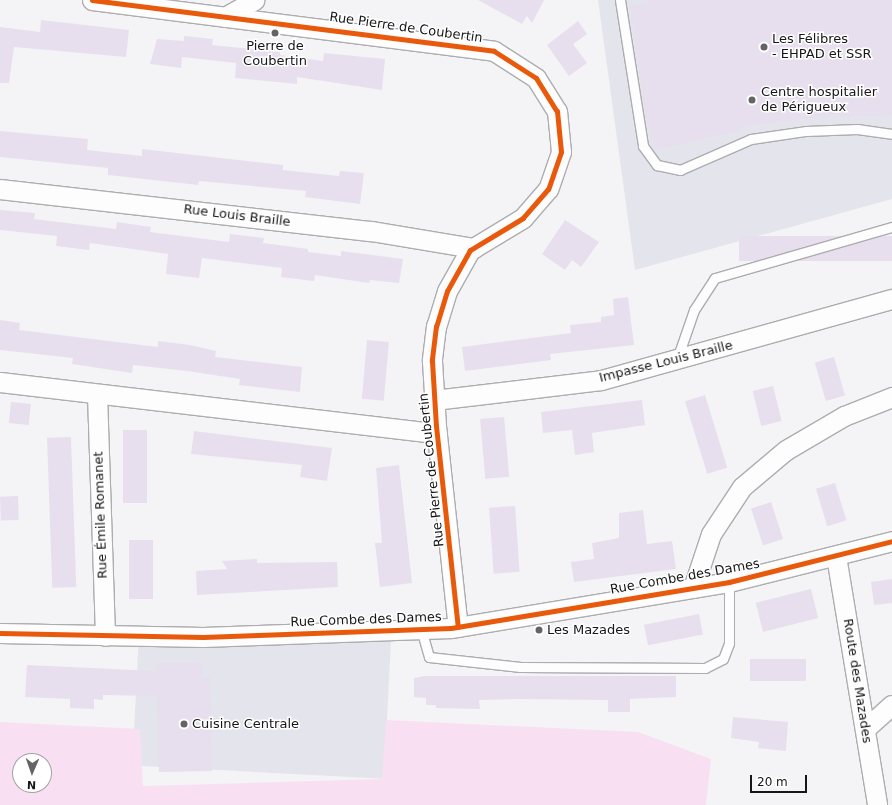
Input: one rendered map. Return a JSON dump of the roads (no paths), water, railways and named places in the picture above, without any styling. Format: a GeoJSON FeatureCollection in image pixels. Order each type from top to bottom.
{"type":"FeatureCollection","features":[{"type":"Feature","properties":{"kind":"street","name":"Rue Pierre de Coubertin"},"geometry":{"type":"LineString","coordinates":[[92,0],[494,51],[536,78],[557,111],[561,152],[548,189],[523,218],[474,248],[447,290],[436,326],[432,361],[434,400],[458,627]]}},
{"type":"Feature","properties":{"kind":"street"},"geometry":{"type":"LineString","coordinates":[[225,17],[254,0]]}},
{"type":"Feature","properties":{"kind":"street","name":"Rue Louis Braille"},"geometry":{"type":"LineString","coordinates":[[0,189],[371,231],[474,248]]}},
{"type":"Feature","properties":{"kind":"street","name":"Impasse Louis Braille"},"geometry":{"type":"LineString","coordinates":[[434,400],[601,380],[892,299]]}},
{"type":"Feature","properties":{"kind":"street"},"geometry":{"type":"LineString","coordinates":[[0,382],[437,433]]}},
{"type":"Feature","properties":{"kind":"street","name":"Rue Émile Romanet"},"geometry":{"type":"LineString","coordinates":[[97,394],[105,636]]}},
{"type":"Feature","properties":{"kind":"street"},"geometry":{"type":"LineString","coordinates":[[693,588],[711,534],[742,487],[786,450],[844,416],[892,397]]}},
{"type":"Feature","properties":{"kind":"street","name":"Rue Combe des Dames"},"geometry":{"type":"LineString","coordinates":[[0,633],[203,637],[458,627],[729,582],[892,541]]}},
{"type":"Feature","properties":{"kind":"street","name":"Route des Mazades"},"geometry":{"type":"LineString","coordinates":[[836,556],[877,805]]}},
{"type":"Feature","properties":{"kind":"street"},"geometry":{"type":"LineString","coordinates":[[865,729],[892,705]]}},
{"type":"Feature","properties":{"kind":"lane"},"geometry":{"type":"LineString","coordinates":[[620,0],[643,146],[657,165],[680,170],[751,140],[806,131],[857,129],[892,134]]}},
{"type":"Feature","properties":{"kind":"lane"},"geometry":{"type":"LineString","coordinates":[[677,360],[694,310],[715,278],[892,227]]}},
{"type":"Feature","properties":{"kind":"lane"},"geometry":{"type":"LineString","coordinates":[[421,629],[429,657],[520,668],[705,668],[722,659],[729,643],[729,582]]}},
{"type":"Feature","properties":{"kind":"place","name":"Pierre de Coubertin"},"geometry":{"type":"Point","coordinates":[275,33]}},
{"type":"Feature","properties":{"kind":"place","name":"Les Félibres - EHPAD et SSR"},"geometry":{"type":"Point","coordinates":[764,47]}},
{"type":"Feature","properties":{"kind":"place","name":"Centre hospitalier de Périgueux"},"geometry":{"type":"Point","coordinates":[752,100]}},
{"type":"Feature","properties":{"kind":"place","name":"Les Mazades"},"geometry":{"type":"Point","coordinates":[539,630]}},
{"type":"Feature","properties":{"kind":"place","name":"Cuisine Centrale"},"geometry":{"type":"Point","coordinates":[184,724]}}]}
